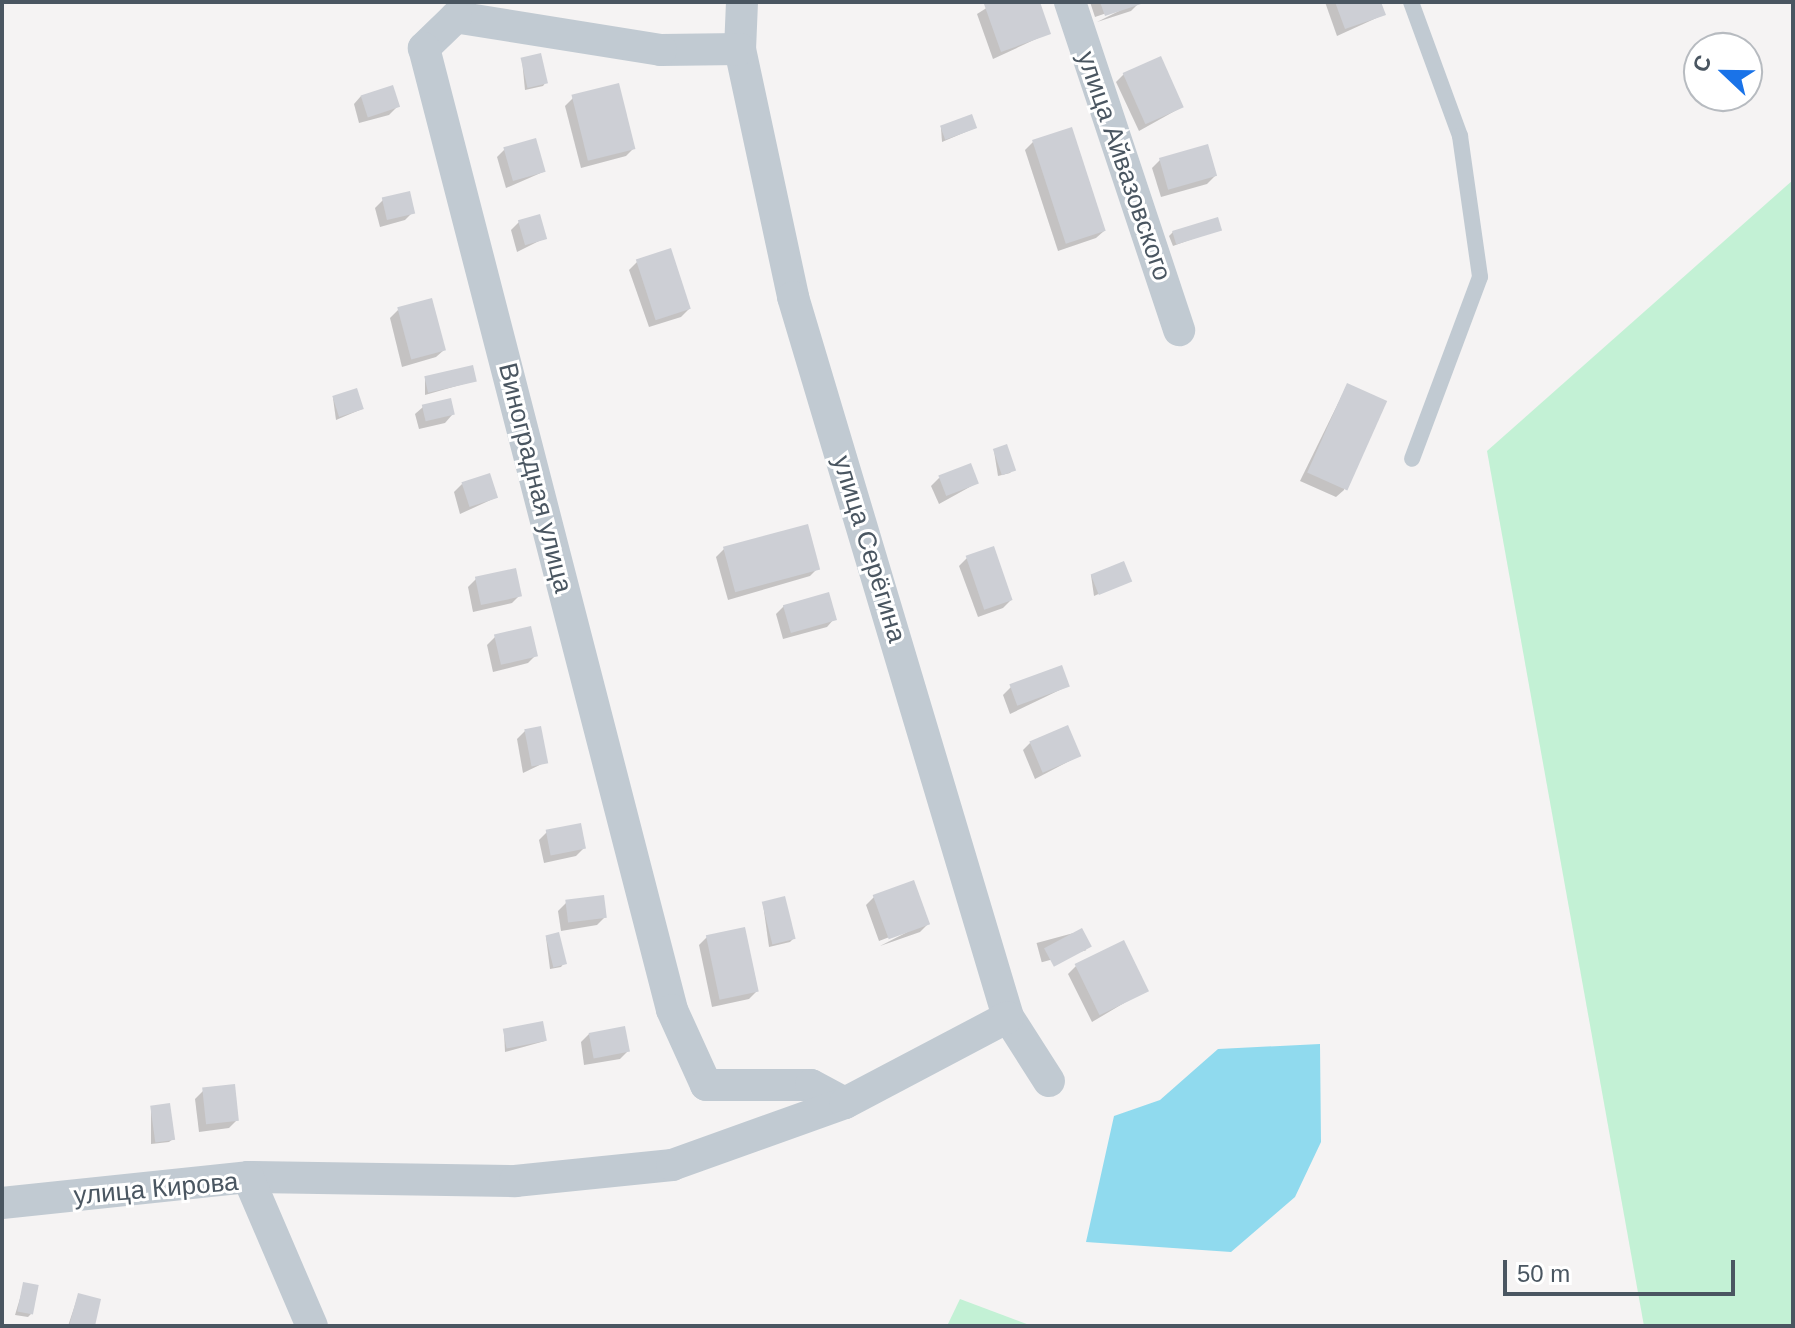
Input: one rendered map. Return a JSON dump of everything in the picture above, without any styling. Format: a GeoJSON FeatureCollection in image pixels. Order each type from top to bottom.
{"type":"FeatureCollection","features":[{"type":"Feature","properties":{"kind":"street","name":"улица Серёгина"},"geometry":{"type":"LineString","coordinates":[[742,2],[740,49],[793,297],[1008,1017],[1049,1081]]}},
{"type":"Feature","properties":{"kind":"street","name":"улица Айвазовского"},"geometry":{"type":"LineString","coordinates":[[1070,2],[1179,330]]}},
{"type":"Feature","properties":{"kind":"street","name":"Виноградная улица"},"geometry":{"type":"LineString","coordinates":[[740,49],[661,50],[456,17],[424,48],[672,1010],[706,1085],[811,1085],[845,1103]]}},
{"type":"Feature","properties":{"kind":"street"},"geometry":{"type":"LineString","coordinates":[[248,1177],[515,1181],[672,1165],[845,1103],[1008,1017]]}},
{"type":"Feature","properties":{"kind":"street","name":"улица Кирова"},"geometry":{"type":"LineString","coordinates":[[2,1203],[248,1177],[312,1326]]}},
{"type":"Feature","properties":{"kind":"lane"},"geometry":{"type":"LineString","coordinates":[[1411,2],[1460,136],[1480,277],[1412,459]]}},
{"type":"Feature","properties":{"kind":"green space"},"geometry":{"type":"Polygon","coordinates":[[[1793,180],[1793,1326],[1644,1326],[1487,451],[1793,180]]]}},
{"type":"Feature","properties":{"kind":"green space"},"geometry":{"type":"Polygon","coordinates":[[[960,1299],[1032,1326],[947,1326],[960,1299]]]}},
{"type":"Feature","properties":{"kind":"water"},"geometry":{"type":"Polygon","coordinates":[[[1320,1044],[1321,1142],[1295,1197],[1231,1252],[1086,1242],[1114,1116],[1160,1100],[1218,1049],[1320,1044]]]}},
{"type":"Feature","properties":{"kind":"building"},"geometry":{"type":"Polygon","coordinates":[[[1040,2],[1051,34],[1001,52],[984,4],[1040,2]]]}},
{"type":"Feature","properties":{"kind":"building"},"geometry":{"type":"Polygon","coordinates":[[[1100,2],[1144,2],[1144,3],[1105,16],[1100,2]]]}},
{"type":"Feature","properties":{"kind":"building"},"geometry":{"type":"Polygon","coordinates":[[[1335,2],[1381,2],[1386,15],[1345,29],[1335,2]]]}},
{"type":"Feature","properties":{"kind":"building"},"geometry":{"type":"Polygon","coordinates":[[[541,53],[548,83],[528,88],[521,58],[541,53]]]}},
{"type":"Feature","properties":{"kind":"building"},"geometry":{"type":"Polygon","coordinates":[[[1161,56],[1184,107],[1145,124],[1123,73],[1161,56]]]}},
{"type":"Feature","properties":{"kind":"building"},"geometry":{"type":"Polygon","coordinates":[[[619,83],[635,149],[588,161],[571,95],[619,83]]]}},
{"type":"Feature","properties":{"kind":"building"},"geometry":{"type":"Polygon","coordinates":[[[393,85],[400,107],[368,117],[361,96],[393,85]]]}},
{"type":"Feature","properties":{"kind":"building"},"geometry":{"type":"Polygon","coordinates":[[[972,114],[977,128],[945,140],[940,126],[972,114]]]}},
{"type":"Feature","properties":{"kind":"building"},"geometry":{"type":"Polygon","coordinates":[[[1072,127],[1106,231],[1066,244],[1032,140],[1072,127]]]}},
{"type":"Feature","properties":{"kind":"building"},"geometry":{"type":"Polygon","coordinates":[[[536,138],[546,172],[513,181],[503,147],[536,138]]]}},
{"type":"Feature","properties":{"kind":"building"},"geometry":{"type":"Polygon","coordinates":[[[1208,144],[1217,176],[1168,190],[1159,158],[1208,144]]]}},
{"type":"Feature","properties":{"kind":"building"},"geometry":{"type":"Polygon","coordinates":[[[410,191],[415,213],[387,220],[382,198],[410,191]]]}},
{"type":"Feature","properties":{"kind":"building"},"geometry":{"type":"Polygon","coordinates":[[[540,214],[547,239],[525,245],[518,220],[540,214]]]}},
{"type":"Feature","properties":{"kind":"building"},"geometry":{"type":"Polygon","coordinates":[[[1218,217],[1222,230],[1176,244],[1172,231],[1218,217]]]}},
{"type":"Feature","properties":{"kind":"building"},"geometry":{"type":"Polygon","coordinates":[[[671,248],[691,309],[656,320],[636,259],[671,248]]]}},
{"type":"Feature","properties":{"kind":"building"},"geometry":{"type":"Polygon","coordinates":[[[432,298],[446,350],[411,359],[397,307],[432,298]]]}},
{"type":"Feature","properties":{"kind":"building"},"geometry":{"type":"Polygon","coordinates":[[[473,365],[477,382],[428,393],[424,376],[473,365]]]}},
{"type":"Feature","properties":{"kind":"building"},"geometry":{"type":"Polygon","coordinates":[[[1347,383],[1387,401],[1347,490],[1307,473],[1347,383]]]}},
{"type":"Feature","properties":{"kind":"building"},"geometry":{"type":"Polygon","coordinates":[[[357,388],[364,409],[339,417],[332,396],[357,388]]]}},
{"type":"Feature","properties":{"kind":"building"},"geometry":{"type":"Polygon","coordinates":[[[451,398],[455,415],[426,421],[422,405],[451,398]]]}},
{"type":"Feature","properties":{"kind":"building"},"geometry":{"type":"Polygon","coordinates":[[[1007,444],[1016,470],[1002,475],[993,449],[1007,444]]]}},
{"type":"Feature","properties":{"kind":"building"},"geometry":{"type":"Polygon","coordinates":[[[971,463],[979,484],[946,496],[938,476],[971,463]]]}},
{"type":"Feature","properties":{"kind":"building"},"geometry":{"type":"Polygon","coordinates":[[[490,473],[498,498],[470,507],[461,482],[490,473]]]}},
{"type":"Feature","properties":{"kind":"building"},"geometry":{"type":"Polygon","coordinates":[[[808,524],[820,569],[735,592],[723,547],[808,524]]]}},
{"type":"Feature","properties":{"kind":"building"},"geometry":{"type":"Polygon","coordinates":[[[994,546],[1013,600],[984,610],[966,556],[994,546]]]}},
{"type":"Feature","properties":{"kind":"building"},"geometry":{"type":"Polygon","coordinates":[[[1124,561],[1132,581],[1099,595],[1091,574],[1124,561]]]}},
{"type":"Feature","properties":{"kind":"building"},"geometry":{"type":"Polygon","coordinates":[[[516,568],[522,596],[481,605],[475,577],[516,568]]]}},
{"type":"Feature","properties":{"kind":"building"},"geometry":{"type":"Polygon","coordinates":[[[829,592],[837,620],[791,633],[783,605],[829,592]]]}},
{"type":"Feature","properties":{"kind":"building"},"geometry":{"type":"Polygon","coordinates":[[[531,626],[538,656],[501,665],[494,635],[531,626]]]}},
{"type":"Feature","properties":{"kind":"building"},"geometry":{"type":"Polygon","coordinates":[[[1062,665],[1070,687],[1017,706],[1009,684],[1062,665]]]}},
{"type":"Feature","properties":{"kind":"building"},"geometry":{"type":"Polygon","coordinates":[[[1068,725],[1081,756],[1043,773],[1029,741],[1068,725]]]}},
{"type":"Feature","properties":{"kind":"building"},"geometry":{"type":"Polygon","coordinates":[[[541,726],[548,763],[532,767],[524,729],[541,726]]]}},
{"type":"Feature","properties":{"kind":"building"},"geometry":{"type":"Polygon","coordinates":[[[581,823],[586,849],[551,855],[546,830],[581,823]]]}},
{"type":"Feature","properties":{"kind":"building"},"geometry":{"type":"Polygon","coordinates":[[[914,880],[930,924],[889,939],[873,895],[914,880]]]}},
{"type":"Feature","properties":{"kind":"building"},"geometry":{"type":"Polygon","coordinates":[[[604,895],[607,918],[568,923],[565,900],[604,895]]]}},
{"type":"Feature","properties":{"kind":"building"},"geometry":{"type":"Polygon","coordinates":[[[785,896],[796,939],[772,944],[762,902],[785,896]]]}},
{"type":"Feature","properties":{"kind":"building"},"geometry":{"type":"Polygon","coordinates":[[[745,927],[759,992],[720,1000],[706,935],[745,927]]]}},
{"type":"Feature","properties":{"kind":"building"},"geometry":{"type":"Polygon","coordinates":[[[1082,928],[1092,947],[1054,967],[1044,948],[1082,928]]]}},
{"type":"Feature","properties":{"kind":"building"},"geometry":{"type":"Polygon","coordinates":[[[559,932],[567,964],[553,967],[545,935],[559,932]]]}},
{"type":"Feature","properties":{"kind":"building"},"geometry":{"type":"Polygon","coordinates":[[[1124,940],[1149,991],[1100,1015],[1075,964],[1124,940]]]}},
{"type":"Feature","properties":{"kind":"building"},"geometry":{"type":"Polygon","coordinates":[[[543,1021],[547,1041],[507,1048],[503,1029],[543,1021]]]}},
{"type":"Feature","properties":{"kind":"building"},"geometry":{"type":"Polygon","coordinates":[[[625,1026],[630,1052],[594,1059],[589,1033],[625,1026]]]}},
{"type":"Feature","properties":{"kind":"building"},"geometry":{"type":"Polygon","coordinates":[[[235,1084],[239,1121],[206,1124],[202,1087],[235,1084]]]}},
{"type":"Feature","properties":{"kind":"building"},"geometry":{"type":"Polygon","coordinates":[[[170,1103],[175,1140],[155,1142],[150,1106],[170,1103]]]}},
{"type":"Feature","properties":{"kind":"building"},"geometry":{"type":"Polygon","coordinates":[[[23,1282],[39,1285],[33,1315],[17,1311],[23,1282]]]}},
{"type":"Feature","properties":{"kind":"building"},"geometry":{"type":"Polygon","coordinates":[[[78,1293],[101,1299],[95,1326],[69,1326],[78,1293]]]}}]}
